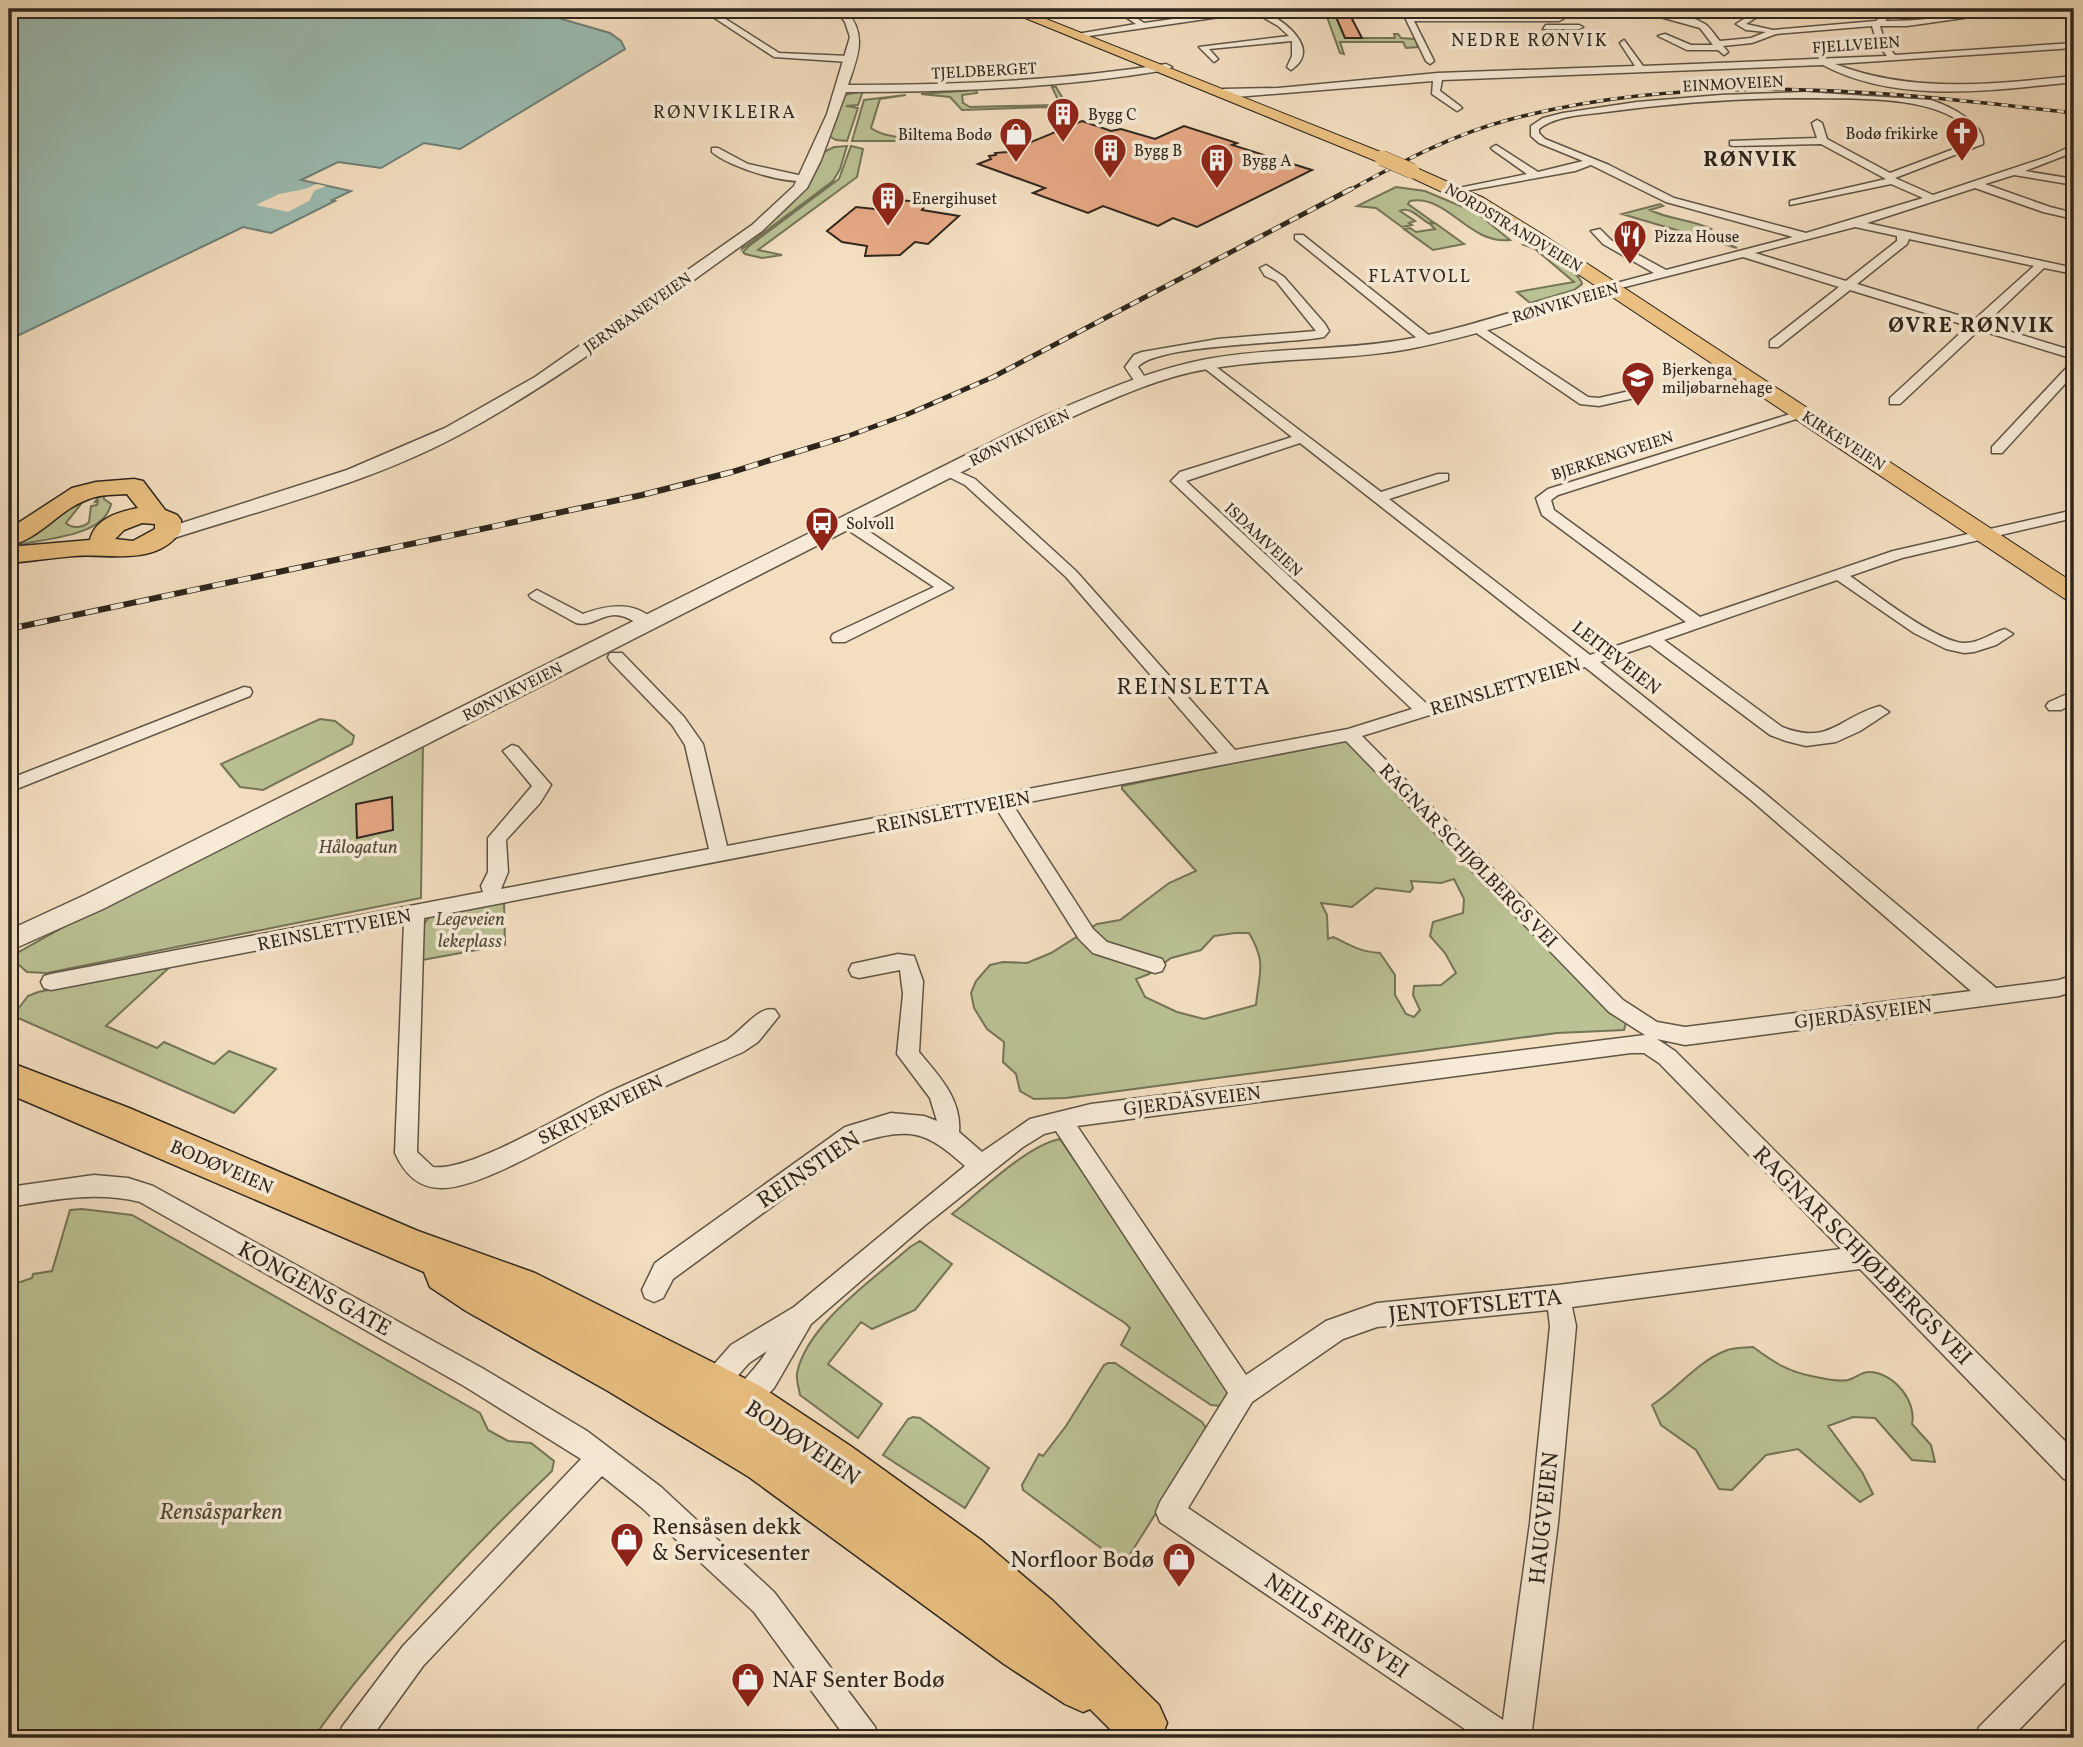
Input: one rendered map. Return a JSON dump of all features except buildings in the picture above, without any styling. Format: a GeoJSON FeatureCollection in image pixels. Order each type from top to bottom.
{"type":"FeatureCollection","features":[{"type":"Feature","properties":{"kind":"highway"},"geometry":{"type":"LineString","coordinates":[[16,528],[87,491],[134,486]]}},
{"type":"Feature","properties":{"kind":"highway"},"geometry":{"type":"LineString","coordinates":[[134,486],[162,523]]}},
{"type":"Feature","properties":{"kind":"highway"},"geometry":{"type":"LineString","coordinates":[[112,533],[133,495],[134,486]]}},
{"type":"Feature","properties":{"kind":"highway","name":"JERNBANEVEIEN"},"geometry":{"type":"LineString","coordinates":[[9,554],[84,548],[136,516],[162,523]]}},
{"type":"Feature","properties":{"kind":"highway","name":"BODØVEIEN"},"geometry":{"type":"LineString","coordinates":[[17,1076],[409,1248],[520,1287],[720,1404],[765,1461],[1022,1646],[1151,1731]]}},
{"type":"Feature","properties":{"kind":"main road"},"geometry":{"type":"LineString","coordinates":[[1010,9],[1228,93]]}},
{"type":"Feature","properties":{"kind":"main road","name":"NORDSTRANDVEIEN"},"geometry":{"type":"LineString","coordinates":[[1228,93],[1454,190],[1508,220],[1613,287]]}},
{"type":"Feature","properties":{"kind":"main road","name":"KIRKEVEIEN"},"geometry":{"type":"LineString","coordinates":[[1613,287],[2074,594]]}},
{"type":"Feature","properties":{"kind":"street"},"geometry":{"type":"LineString","coordinates":[[705,9],[777,55],[849,59]]}},
{"type":"Feature","properties":{"kind":"street","name":"JERNBANEVEIEN"},"geometry":{"type":"LineString","coordinates":[[162,523],[285,495],[353,474],[416,449],[511,399],[757,228],[781,208],[807,178],[840,89],[855,38],[853,29],[840,9]]}},
{"type":"Feature","properties":{"kind":"street"},"geometry":{"type":"LineString","coordinates":[[1118,9],[1141,24]]}},
{"type":"Feature","properties":{"kind":"street"},"geometry":{"type":"LineString","coordinates":[[1255,9],[1281,22],[1295,38],[1296,53],[1291,66]]}},
{"type":"Feature","properties":{"kind":"street"},"geometry":{"type":"LineString","coordinates":[[1075,35],[1261,9]]}},
{"type":"Feature","properties":{"kind":"street"},"geometry":{"type":"LineString","coordinates":[[1403,9],[1430,61]]}},
{"type":"Feature","properties":{"kind":"street"},"geometry":{"type":"LineString","coordinates":[[1641,9],[1697,23],[1706,29],[1737,65]]}},
{"type":"Feature","properties":{"kind":"street"},"geometry":{"type":"LineString","coordinates":[[1877,23],[1893,9]]}},
{"type":"Feature","properties":{"kind":"street"},"geometry":{"type":"LineString","coordinates":[[1662,36],[1690,48],[1752,40],[1767,33],[1877,23],[1907,24],[2023,9]]}},
{"type":"Feature","properties":{"kind":"street"},"geometry":{"type":"LineString","coordinates":[[2061,9],[2074,10]]}},
{"type":"Feature","properties":{"kind":"street"},"geometry":{"type":"LineString","coordinates":[[1764,10],[1741,25],[1754,29],[1786,31]]}},
{"type":"Feature","properties":{"kind":"street"},"geometry":{"type":"LineString","coordinates":[[1408,19],[1559,19]]}},
{"type":"Feature","properties":{"kind":"street"},"geometry":{"type":"LineString","coordinates":[[1512,19],[1524,26],[1579,27]]}},
{"type":"Feature","properties":{"kind":"street"},"geometry":{"type":"LineString","coordinates":[[1877,23],[1881,43],[1893,58]]}},
{"type":"Feature","properties":{"kind":"street"},"geometry":{"type":"LineString","coordinates":[[1214,59],[1203,47],[1295,38]]}},
{"type":"Feature","properties":{"kind":"street"},"geometry":{"type":"LineString","coordinates":[[1624,43],[1640,68]]}},
{"type":"Feature","properties":{"kind":"street","name":"FJELLVEIEN"},"geometry":{"type":"LineString","coordinates":[[1228,93],[1438,76],[1825,63],[2074,46]]}},
{"type":"Feature","properties":{"kind":"street"},"geometry":{"type":"LineString","coordinates":[[1825,63],[1879,82],[1923,88],[2074,79]]}},
{"type":"Feature","properties":{"kind":"street","name":"TJELDBERGET"},"geometry":{"type":"LineString","coordinates":[[840,89],[963,88],[1129,73],[1156,66]]}},
{"type":"Feature","properties":{"kind":"street"},"geometry":{"type":"LineString","coordinates":[[1482,74],[1497,83]]}},
{"type":"Feature","properties":{"kind":"street"},"geometry":{"type":"LineString","coordinates":[[1438,76],[1435,92],[1457,108]]}},
{"type":"Feature","properties":{"kind":"street","name":"EINMOVEIEN"},"geometry":{"type":"LineString","coordinates":[[1590,162],[1542,141],[1534,134],[1534,128],[1548,120],[1654,103],[1746,97],[1836,97],[1931,103],[1944,108],[1980,136],[1980,142],[1969,148],[1890,179]]}},
{"type":"Feature","properties":{"kind":"street"},"geometry":{"type":"LineString","coordinates":[[1817,123],[1823,141]]}},
{"type":"Feature","properties":{"kind":"street"},"geometry":{"type":"LineString","coordinates":[[1733,143],[1823,141],[1890,179],[1932,198]]}},
{"type":"Feature","properties":{"kind":"street"},"geometry":{"type":"LineString","coordinates":[[1496,148],[1536,175]]}},
{"type":"Feature","properties":{"kind":"street","name":"RØNVIKVEIEN"},"geometry":{"type":"LineString","coordinates":[[9,941],[36,930],[1048,421],[1142,382],[1207,364],[1248,358],[1368,350],[1427,340],[1613,287],[1855,225],[2051,159],[2074,148]]}},
{"type":"Feature","properties":{"kind":"street"},"geometry":{"type":"LineString","coordinates":[[715,150],[719,155],[742,165],[771,173],[807,178]]}},
{"type":"Feature","properties":{"kind":"street"},"geometry":{"type":"LineString","coordinates":[[2051,159],[2073,164]]}},
{"type":"Feature","properties":{"kind":"street"},"geometry":{"type":"LineString","coordinates":[[1454,190],[1575,168],[1590,162],[1682,204],[1771,225],[1807,237]]}},
{"type":"Feature","properties":{"kind":"street"},"geometry":{"type":"LineString","coordinates":[[2014,172],[2074,182]]}},
{"type":"Feature","properties":{"kind":"street"},"geometry":{"type":"LineString","coordinates":[[1794,203],[1890,179]]}},
{"type":"Feature","properties":{"kind":"street"},"geometry":{"type":"LineString","coordinates":[[1975,184],[2047,211],[2074,216]]}},
{"type":"Feature","properties":{"kind":"street"},"geometry":{"type":"LineString","coordinates":[[1855,225],[2074,271]]}},
{"type":"Feature","properties":{"kind":"street"},"geometry":{"type":"LineString","coordinates":[[1596,231],[1607,242],[1665,274]]}},
{"type":"Feature","properties":{"kind":"street"},"geometry":{"type":"LineString","coordinates":[[1774,344],[1903,242],[1903,236]]}},
{"type":"Feature","properties":{"kind":"street"},"geometry":{"type":"LineString","coordinates":[[1299,237],[1427,340]]}},
{"type":"Feature","properties":{"kind":"street"},"geometry":{"type":"LineString","coordinates":[[1745,254],[2074,355]]}},
{"type":"Feature","properties":{"kind":"street"},"geometry":{"type":"LineString","coordinates":[[1895,401],[2042,264]]}},
{"type":"Feature","properties":{"kind":"street"},"geometry":{"type":"LineString","coordinates":[[1142,382],[1131,368],[1138,358],[1146,355],[1218,343],[1320,334],[1323,331],[1321,327],[1280,279],[1269,274],[1266,268]]}},
{"type":"Feature","properties":{"kind":"street"},"geometry":{"type":"LineString","coordinates":[[1476,327],[1585,401],[1599,402],[1638,393]]}},
{"type":"Feature","properties":{"kind":"street","name":"LEITEVEIEN"},"geometry":{"type":"LineString","coordinates":[[1207,364],[1588,661],[1756,796],[1991,996]]}},
{"type":"Feature","properties":{"kind":"street"},"geometry":{"type":"LineString","coordinates":[[1997,450],[2074,367]]}},
{"type":"Feature","properties":{"kind":"street","name":"BJERKENGVEIEN"},"geometry":{"type":"LineString","coordinates":[[1696,622],[1547,512],[1543,498],[1553,492],[1626,468],[1805,414]]}},
{"type":"Feature","properties":{"kind":"street","name":"ISDAMVEIEN"},"geometry":{"type":"LineString","coordinates":[[1301,438],[1185,475],[1178,481],[1424,711]]}},
{"type":"Feature","properties":{"kind":"street"},"geometry":{"type":"LineString","coordinates":[[948,471],[970,482],[1071,574],[1231,757]]}},
{"type":"Feature","properties":{"kind":"street"},"geometry":{"type":"LineString","coordinates":[[1378,498],[1443,477]]}},
{"type":"Feature","properties":{"kind":"street","name":"REINSLETTVEIEN"},"geometry":{"type":"LineString","coordinates":[[51,982],[1350,734],[1588,661],[1898,554],[2074,514]]}},
{"type":"Feature","properties":{"kind":"street"},"geometry":{"type":"LineString","coordinates":[[839,638],[945,588],[847,523]]}},
{"type":"Feature","properties":{"kind":"street"},"geometry":{"type":"LineString","coordinates":[[1839,575],[1935,638],[1955,648],[1976,647],[2005,634]]}},
{"type":"Feature","properties":{"kind":"street"},"geometry":{"type":"LineString","coordinates":[[537,595],[582,620],[616,609],[630,611],[647,622]]}},
{"type":"Feature","properties":{"kind":"street"},"geometry":{"type":"LineString","coordinates":[[1651,638],[1776,731],[1792,739],[1819,742],[1835,737],[1880,712]]}},
{"type":"Feature","properties":{"kind":"street"},"geometry":{"type":"LineString","coordinates":[[616,657],[678,721],[694,744],[720,855]]}},
{"type":"Feature","properties":{"kind":"street"},"geometry":{"type":"LineString","coordinates":[[9,786],[244,692]]}},
{"type":"Feature","properties":{"kind":"street"},"geometry":{"type":"LineString","coordinates":[[2054,706],[2074,696]]}},
{"type":"Feature","properties":{"kind":"street","name":"RAGNAR SCHJØLBERGS VEI"},"geometry":{"type":"LineString","coordinates":[[1350,734],[2074,1469]]}},
{"type":"Feature","properties":{"kind":"street"},"geometry":{"type":"LineString","coordinates":[[494,898],[491,886],[498,872],[497,838],[534,799],[542,785],[512,751]]}},
{"type":"Feature","properties":{"kind":"street"},"geometry":{"type":"LineString","coordinates":[[1001,801],[1086,934],[1100,948],[1154,965]]}},
{"type":"Feature","properties":{"kind":"street","name":"SKRIVERVEIEN"},"geometry":{"type":"LineString","coordinates":[[414,914],[406,1144],[412,1165],[423,1174],[448,1178],[485,1166],[617,1099],[735,1046],[750,1036],[768,1016]]}},
{"type":"Feature","properties":{"kind":"street","name":"RØNVIKVEIEN"},"geometry":{"type":"LineString","coordinates":[[9,952],[36,930]]}},
{"type":"Feature","properties":{"kind":"street"},"geometry":{"type":"LineString","coordinates":[[859,970],[898,962],[908,962],[911,967],[914,1001],[908,1054],[946,1104],[950,1120],[947,1136]]}},
{"type":"Feature","properties":{"kind":"street","name":"GJERDÅSVEIEN"},"geometry":{"type":"LineString","coordinates":[[720,1404],[740,1354],[803,1315],[981,1165],[1038,1126],[1060,1119],[1534,1056],[1650,1036],[1685,1036],[2074,983]]}},
{"type":"Feature","properties":{"kind":"street"},"geometry":{"type":"LineString","coordinates":[[1060,1119],[1243,1393]]}},
{"type":"Feature","properties":{"kind":"street","name":"REINSTIEN"},"geometry":{"type":"LineString","coordinates":[[654,1290],[664,1271],[853,1134],[891,1123],[924,1126],[947,1136],[981,1165]]}},
{"type":"Feature","properties":{"kind":"street","name":"KONGENS GATE"},"geometry":{"type":"LineString","coordinates":[[9,1197],[80,1185],[122,1187],[145,1193],[483,1383],[578,1440],[651,1497],[764,1602],[864,1738]]}},
{"type":"Feature","properties":{"kind":"street","name":"JENTOFTSLETTA"},"geometry":{"type":"LineString","coordinates":[[1170,1511],[1243,1393],[1335,1330],[1377,1315],[1558,1297],[1866,1257]]}},
{"type":"Feature","properties":{"kind":"street","name":"HAUGVEIEN"},"geometry":{"type":"LineString","coordinates":[[1516,1738],[1544,1523],[1563,1326],[1558,1297]]}},
{"type":"Feature","properties":{"kind":"street","name":"GJERDÅSVEIEN"},"geometry":{"type":"LineString","coordinates":[[720,1404],[765,1379],[803,1315]]}},
{"type":"Feature","properties":{"kind":"street"},"geometry":{"type":"LineString","coordinates":[[353,1738],[413,1656],[600,1459]]}},
{"type":"Feature","properties":{"kind":"street","name":"NEILS FRIIS VEI"},"geometry":{"type":"LineString","coordinates":[[1170,1511],[1504,1738]]}},
{"type":"Feature","properties":{"kind":"street"},"geometry":{"type":"LineString","coordinates":[[1990,1738],[2074,1652]]}},
{"type":"Feature","properties":{"kind":"green space"},"geometry":{"type":"Polygon","coordinates":[[[1356,11],[1357,14],[1383,16],[1336,16],[1345,38],[1395,38],[1394,34],[1398,34],[1401,38],[1415,39],[1418,47],[1406,48],[1403,42],[1340,42],[1344,54],[1340,53],[1327,17],[1356,11]]]}},
{"type":"Feature","properties":{"kind":"green space"},"geometry":{"type":"Polygon","coordinates":[[[1052,87],[1056,87],[1068,107],[1048,110],[1047,107],[962,110],[950,97],[921,94],[976,90],[977,93],[962,95],[963,103],[970,107],[1054,105],[1059,102],[1052,87]]]}},
{"type":"Feature","properties":{"kind":"green space"},"geometry":{"type":"Polygon","coordinates":[[[863,91],[858,105],[846,106],[858,108],[847,141],[829,136],[844,95],[863,91]]]}},
{"type":"Feature","properties":{"kind":"green space"},"geometry":{"type":"Polygon","coordinates":[[[906,95],[880,99],[871,128],[905,141],[852,141],[864,100],[906,95]]]}},
{"type":"Feature","properties":{"kind":"green space"},"geometry":{"type":"Polygon","coordinates":[[[847,146],[833,181],[742,249],[744,243],[781,214],[801,193],[824,152],[834,147],[847,146]]]}},
{"type":"Feature","properties":{"kind":"green space"},"geometry":{"type":"Polygon","coordinates":[[[851,146],[863,149],[857,177],[758,250],[782,255],[762,258],[743,252],[839,179],[851,146]]]}},
{"type":"Feature","properties":{"kind":"green space"},"geometry":{"type":"Polygon","coordinates":[[[1396,187],[1425,191],[1477,213],[1510,240],[1482,235],[1448,212],[1424,201],[1410,201],[1408,204],[1433,222],[1428,223],[1414,213],[1403,210],[1400,211],[1415,221],[1409,223],[1412,225],[1402,227],[1376,208],[1357,206],[1396,187]]]}},
{"type":"Feature","properties":{"kind":"green space"},"geometry":{"type":"Polygon","coordinates":[[[1660,204],[1663,206],[1650,210],[1711,229],[1702,233],[1737,248],[1622,214],[1660,204]]]}},
{"type":"Feature","properties":{"kind":"green space"},"geometry":{"type":"Polygon","coordinates":[[[1435,223],[1464,244],[1433,250],[1404,229],[1410,228],[1416,232],[1435,229],[1430,224],[1435,223]]]}},
{"type":"Feature","properties":{"kind":"green space"},"geometry":{"type":"Polygon","coordinates":[[[1529,244],[1575,273],[1582,284],[1574,290],[1530,303],[1517,292],[1574,282],[1535,249],[1524,245],[1529,244]]]}},
{"type":"Feature","properties":{"kind":"green space"},"geometry":{"type":"Polygon","coordinates":[[[99,496],[104,496],[111,504],[105,516],[95,525],[67,536],[9,547],[9,542],[29,534],[85,499],[66,523],[74,527],[87,524],[91,506],[97,505],[98,501],[95,502],[99,496]]]}},
{"type":"Feature","properties":{"kind":"green space"},"geometry":{"type":"Polygon","coordinates":[[[320,719],[335,721],[354,736],[352,744],[263,790],[240,787],[221,764],[320,719]]]}},
{"type":"Feature","properties":{"kind":"green space"},"geometry":{"type":"Polygon","coordinates":[[[1349,739],[1627,1019],[1624,1030],[1557,1033],[1066,1098],[1034,1099],[1020,1091],[1016,1074],[1003,1062],[1004,1042],[987,1029],[974,1008],[971,993],[976,981],[990,965],[1003,962],[1027,963],[1051,953],[1097,924],[1120,920],[1169,883],[1196,871],[1122,786],[1349,739]],[[1454,879],[1441,883],[1411,881],[1413,888],[1410,892],[1376,888],[1352,907],[1321,903],[1327,915],[1328,939],[1333,937],[1360,949],[1380,953],[1395,975],[1395,995],[1406,1014],[1414,1017],[1420,1010],[1413,995],[1414,986],[1441,985],[1456,973],[1445,953],[1430,936],[1433,922],[1463,913],[1464,899],[1454,879]],[[1249,933],[1214,936],[1201,950],[1171,958],[1149,974],[1136,979],[1145,997],[1177,1012],[1204,1019],[1256,1005],[1260,968],[1258,952],[1249,933]]]}},
{"type":"Feature","properties":{"kind":"green space","name":"Hålogatun"},"geometry":{"type":"Polygon","coordinates":[[[423,742],[421,898],[47,973],[27,972],[10,957],[103,905],[423,742]]]}},
{"type":"Feature","properties":{"kind":"green space","name":"Legeveien lekeplass"},"geometry":{"type":"Polygon","coordinates":[[[504,900],[505,945],[422,960],[424,924],[430,916],[504,900]]]}},
{"type":"Feature","properties":{"kind":"green space"},"geometry":{"type":"Polygon","coordinates":[[[173,964],[106,1026],[157,1048],[164,1042],[214,1064],[229,1051],[276,1069],[234,1113],[18,1018],[15,1013],[28,996],[38,992],[173,964]]]}},
{"type":"Feature","properties":{"kind":"green space"},"geometry":{"type":"Polygon","coordinates":[[[1060,1139],[1224,1379],[1228,1394],[1221,1406],[1211,1405],[1121,1345],[1130,1328],[1125,1323],[952,1214],[1019,1159],[1060,1139]]]}},
{"type":"Feature","properties":{"kind":"green space","name":"Rensåsparken"},"geometry":{"type":"Polygon","coordinates":[[[70,1210],[132,1215],[480,1413],[488,1430],[508,1441],[531,1443],[554,1461],[552,1471],[457,1566],[396,1633],[313,1738],[9,1738],[9,1286],[32,1278],[33,1274],[52,1271],[70,1210]]]}},
{"type":"Feature","properties":{"kind":"green space"},"geometry":{"type":"Polygon","coordinates":[[[920,1241],[952,1264],[915,1310],[872,1329],[861,1322],[828,1364],[882,1404],[858,1438],[800,1395],[797,1373],[803,1355],[828,1320],[861,1288],[920,1241]]]}},
{"type":"Feature","properties":{"kind":"green space"},"geometry":{"type":"Polygon","coordinates":[[[1753,1347],[1782,1366],[1806,1375],[1840,1381],[1869,1372],[1887,1377],[1907,1398],[1913,1415],[1912,1424],[1931,1445],[1935,1462],[1912,1460],[1875,1418],[1853,1417],[1828,1426],[1862,1472],[1873,1494],[1860,1502],[1798,1449],[1766,1455],[1732,1490],[1719,1489],[1696,1450],[1661,1425],[1652,1405],[1715,1356],[1731,1349],[1753,1347]]]}},
{"type":"Feature","properties":{"kind":"green space"},"geometry":{"type":"Polygon","coordinates":[[[1115,1363],[1202,1422],[1206,1428],[1205,1435],[1129,1556],[1117,1560],[1023,1490],[1022,1485],[1039,1454],[1043,1456],[1066,1426],[1104,1365],[1115,1363]]]}},
{"type":"Feature","properties":{"kind":"green space"},"geometry":{"type":"Polygon","coordinates":[[[920,1418],[989,1468],[965,1508],[883,1455],[908,1419],[920,1418]]]}},
{"type":"Feature","properties":{"kind":"water"},"geometry":{"type":"Polygon","coordinates":[[[9,9],[527,9],[610,33],[621,41],[625,49],[460,149],[424,143],[381,168],[338,162],[301,180],[351,191],[332,200],[335,201],[271,233],[243,227],[9,340],[9,9]]]}},
{"type":"Feature","properties":{"kind":"pier"},"geometry":{"type":"Polygon","coordinates":[[[317,184],[326,186],[314,191],[309,201],[288,212],[256,205],[279,194],[317,184]]]}},
{"type":"Feature","properties":{"kind":"railway"},"geometry":{"type":"LineString","coordinates":[[1348,191],[1426,151],[1487,126],[1578,104],[1648,95],[1719,90],[1861,92],[2074,113]]}},
{"type":"Feature","properties":{"kind":"railway"},"geometry":{"type":"LineString","coordinates":[[840,439],[908,414],[993,377],[1351,189]]}},
{"type":"Feature","properties":{"kind":"railway"},"geometry":{"type":"LineString","coordinates":[[9,629],[642,495],[732,472],[845,437]]}},
{"type":"Feature","properties":{"kind":"place","name":"Bygg C"},"geometry":{"type":"Point","coordinates":[1063,144]}},
{"type":"Feature","properties":{"kind":"place","name":"Bodø frikirke"},"geometry":{"type":"Point","coordinates":[1962,163]}},
{"type":"Feature","properties":{"kind":"place","name":"Biltema Bodø"},"geometry":{"type":"Point","coordinates":[1016,164]}},
{"type":"Feature","properties":{"kind":"place","name":"Bygg B"},"geometry":{"type":"Point","coordinates":[1110,180]}},
{"type":"Feature","properties":{"kind":"place","name":"Bygg A"},"geometry":{"type":"Point","coordinates":[1217,190]}},
{"type":"Feature","properties":{"kind":"place","name":"Energihuset"},"geometry":{"type":"Point","coordinates":[888,228]}},
{"type":"Feature","properties":{"kind":"place","name":"Pizza House"},"geometry":{"type":"Point","coordinates":[1630,266]}},
{"type":"Feature","properties":{"kind":"place","name":"Bjerkenga miljøbarnehage"},"geometry":{"type":"Point","coordinates":[1638,408]}},
{"type":"Feature","properties":{"kind":"place","name":"Solvoll"},"geometry":{"type":"Point","coordinates":[822,553]}},
{"type":"Feature","properties":{"kind":"place","name":"Rensåsen dekk & Servicesenter"},"geometry":{"type":"Point","coordinates":[627,1569]}},
{"type":"Feature","properties":{"kind":"place","name":"Norfloor Bodø"},"geometry":{"type":"Point","coordinates":[1179,1589]}},
{"type":"Feature","properties":{"kind":"place","name":"NAF Senter Bodø"},"geometry":{"type":"Point","coordinates":[748,1709]}},
{"type":"Feature","properties":{"kind":"district","name":"NEDRE RØNVIK"},"geometry":{"type":"Point","coordinates":[1530,40]}},
{"type":"Feature","properties":{"kind":"district","name":"RØNVIKLEIRA"},"geometry":{"type":"Point","coordinates":[725,112]}},
{"type":"Feature","properties":{"kind":"district","name":"RØNVIK"},"geometry":{"type":"Point","coordinates":[1751,159]}},
{"type":"Feature","properties":{"kind":"district","name":"FLATVOLL"},"geometry":{"type":"Point","coordinates":[1420,276]}},
{"type":"Feature","properties":{"kind":"district","name":"ØVRE RØNVIK"},"geometry":{"type":"Point","coordinates":[1972,325]}},
{"type":"Feature","properties":{"kind":"district","name":"REINSLETTA"},"geometry":{"type":"Point","coordinates":[1194,686]}}]}
